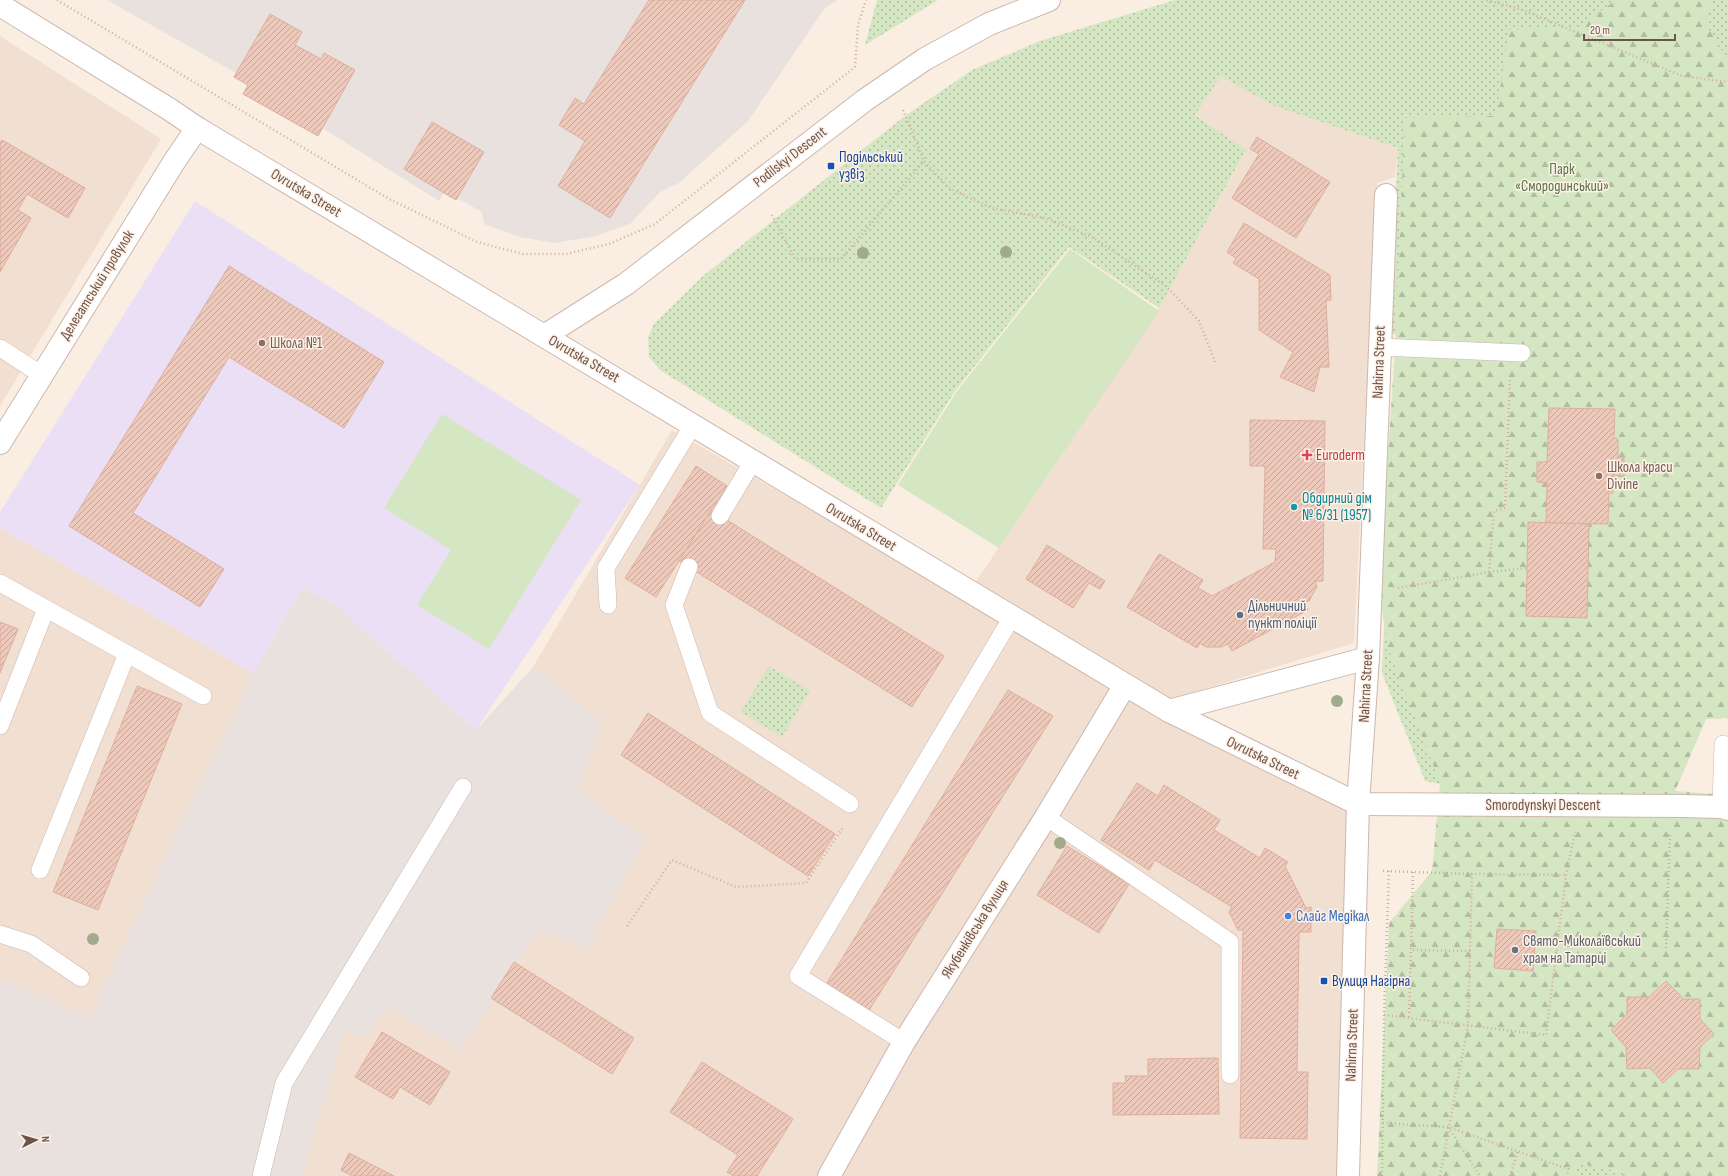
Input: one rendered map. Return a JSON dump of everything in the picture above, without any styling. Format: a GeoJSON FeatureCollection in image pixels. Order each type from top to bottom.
{"type":"FeatureCollection","features":[{"type":"Feature","properties":{"kind":"street","name":"Podilskyi Descent"},"geometry":{"type":"LineString","coordinates":[[544,336],[626,284],[865,100],[925,59],[989,24],[1049,0]]}},
{"type":"Feature","properties":{"kind":"street","name":"Ovrutska Street"},"geometry":{"type":"LineString","coordinates":[[0,5],[169,109],[197,128],[544,336],[624,382],[1125,686],[1169,711],[1358,804]]}},
{"type":"Feature","properties":{"kind":"street","name":"Делегатський провулок"},"geometry":{"type":"LineString","coordinates":[[0,444],[174,162],[197,128]]}},
{"type":"Feature","properties":{"kind":"street","name":"Nahirna Street"},"geometry":{"type":"LineString","coordinates":[[1348,1176],[1358,804],[1368,658],[1386,195]]}},
{"type":"Feature","properties":{"kind":"street"},"geometry":{"type":"LineString","coordinates":[[1169,711],[1368,658]]}},
{"type":"Feature","properties":{"kind":"street","name":"Якубенківська вулиця"},"geometry":{"type":"LineString","coordinates":[[829,1176],[904,1042],[1046,817],[1125,686]]}},
{"type":"Feature","properties":{"kind":"street","name":"Smorodynskyi Descent"},"geometry":{"type":"LineString","coordinates":[[1358,804],[1725,808]]}},
{"type":"Feature","properties":{"kind":"lane"},"geometry":{"type":"LineString","coordinates":[[1380,347],[1517,353]]}},
{"type":"Feature","properties":{"kind":"lane"},"geometry":{"type":"LineString","coordinates":[[0,348],[42,375]]}},
{"type":"Feature","properties":{"kind":"lane"},"geometry":{"type":"LineString","coordinates":[[608,605],[606,568],[693,425]]}},
{"type":"Feature","properties":{"kind":"lane"},"geometry":{"type":"LineString","coordinates":[[720,516],[752,461]]}},
{"type":"Feature","properties":{"kind":"lane"},"geometry":{"type":"LineString","coordinates":[[689,567],[674,605],[710,713],[850,804]]}},
{"type":"Feature","properties":{"kind":"lane"},"geometry":{"type":"LineString","coordinates":[[0,583],[203,696]]}},
{"type":"Feature","properties":{"kind":"lane"},"geometry":{"type":"LineString","coordinates":[[0,726],[46,609]]}},
{"type":"Feature","properties":{"kind":"lane"},"geometry":{"type":"LineString","coordinates":[[904,1042],[798,976],[1012,617]]}},
{"type":"Feature","properties":{"kind":"lane"},"geometry":{"type":"LineString","coordinates":[[40,870],[127,654]]}},
{"type":"Feature","properties":{"kind":"lane"},"geometry":{"type":"LineString","coordinates":[[1723,744],[1725,808]]}},
{"type":"Feature","properties":{"kind":"lane"},"geometry":{"type":"LineString","coordinates":[[261,1176],[284,1083],[463,787]]}},
{"type":"Feature","properties":{"kind":"lane"},"geometry":{"type":"LineString","coordinates":[[1046,817],[1230,942],[1230,1075]]}},
{"type":"Feature","properties":{"kind":"lane"},"geometry":{"type":"LineString","coordinates":[[0,934],[31,944],[81,978]]}},
{"type":"Feature","properties":{"kind":"path"},"geometry":{"type":"LineString","coordinates":[[57,0],[389,199],[477,242],[524,254],[566,254],[609,244],[655,224],[855,67],[858,25],[866,0]]}},
{"type":"Feature","properties":{"kind":"path"},"geometry":{"type":"LineString","coordinates":[[1487,0],[1520,8],[1682,76],[1728,82]]}},
{"type":"Feature","properties":{"kind":"path"},"geometry":{"type":"LineString","coordinates":[[903,110],[924,161],[949,188],[991,208],[1045,218],[1092,237],[1167,287],[1199,321],[1215,362]]}},
{"type":"Feature","properties":{"kind":"path"},"geometry":{"type":"LineString","coordinates":[[772,215],[795,259],[840,259],[924,161]]}},
{"type":"Feature","properties":{"kind":"path"},"geometry":{"type":"LineString","coordinates":[[1489,572],[1494,511],[1505,508],[1517,353]]}},
{"type":"Feature","properties":{"kind":"path"},"geometry":{"type":"LineString","coordinates":[[1370,593],[1489,572],[1527,568]]}},
{"type":"Feature","properties":{"kind":"path"},"geometry":{"type":"LineString","coordinates":[[627,926],[672,860],[736,887],[806,883],[844,826]]}},
{"type":"Feature","properties":{"kind":"path"},"geometry":{"type":"LineString","coordinates":[[1666,948],[1670,829]]}},
{"type":"Feature","properties":{"kind":"path"},"geometry":{"type":"LineString","coordinates":[[1384,1015],[1546,1035],[1566,875],[1575,831]]}},
{"type":"Feature","properties":{"kind":"path"},"geometry":{"type":"LineString","coordinates":[[1357,870],[1472,874],[1566,875]]}},
{"type":"Feature","properties":{"kind":"path"},"geometry":{"type":"LineString","coordinates":[[1382,1176],[1384,1123],[1384,1015],[1389,871]]}},
{"type":"Feature","properties":{"kind":"path"},"geometry":{"type":"LineString","coordinates":[[1409,1017],[1412,872]]}},
{"type":"Feature","properties":{"kind":"path"},"geometry":{"type":"LineString","coordinates":[[1440,1176],[1448,1126],[1468,1025],[1472,874]]}},
{"type":"Feature","properties":{"kind":"path"},"geometry":{"type":"LineString","coordinates":[[1411,950],[1470,951]]}},
{"type":"Feature","properties":{"kind":"path"},"geometry":{"type":"LineString","coordinates":[[1384,1123],[1448,1126],[1568,1169],[1567,1176]]}},
{"type":"Feature","properties":{"kind":"path"},"geometry":{"type":"LineString","coordinates":[[1448,1126],[1480,1176]]}},
{"type":"Feature","properties":{"kind":"path"},"geometry":{"type":"LineString","coordinates":[[1510,1176],[1518,1151]]}},
{"type":"Feature","properties":{"kind":"shaded area"},"geometry":{"type":"Polygon","coordinates":[[[107,0],[838,0],[825,8],[748,121],[679,183],[660,192],[630,224],[592,237],[554,243],[520,237],[484,224],[482,212],[457,198],[456,200],[444,193],[439,201],[322,128],[318,136],[243,94],[248,85],[236,73],[107,0]]]}},
{"type":"Feature","properties":{"kind":"shaded area"},"geometry":{"type":"Polygon","coordinates":[[[0,36],[161,139],[0,406],[0,36]]]}},
{"type":"Feature","properties":{"kind":"shaded area"},"geometry":{"type":"Polygon","coordinates":[[[1221,75],[1274,106],[1398,148],[1395,177],[1377,183],[1354,643],[1172,699],[1161,714],[1347,812],[1341,1176],[302,1176],[344,1032],[365,1037],[387,1008],[462,1048],[539,931],[645,841],[578,789],[602,721],[533,667],[672,430],[965,598],[1159,308],[1246,151],[1195,114],[1221,75]]]}},
{"type":"Feature","properties":{"kind":"shaded area","name":"Школа №1"},"geometry":{"type":"Polygon","coordinates":[[[195,201],[640,485],[476,730],[339,608],[303,587],[253,673],[0,528],[0,512],[195,201]]]}},
{"type":"Feature","properties":{"kind":"shaded area"},"geometry":{"type":"Polygon","coordinates":[[[0,528],[253,673],[89,1017],[0,978],[0,528]]]}},
{"type":"Feature","properties":{"kind":"shaded area"},"geometry":{"type":"Polygon","coordinates":[[[303,587],[339,608],[476,730],[533,667],[602,721],[578,789],[645,841],[586,948],[539,931],[462,1049],[387,1009],[365,1037],[344,1032],[302,1176],[0,1176],[0,978],[89,1017],[253,673],[303,587]]]}},
{"type":"Feature","properties":{"kind":"green space"},"geometry":{"type":"Polygon","coordinates":[[[877,0],[938,0],[865,45],[877,0]]]}},
{"type":"Feature","properties":{"kind":"green space","name":"Парк «Смородинський»"},"geometry":{"type":"Polygon","coordinates":[[[1175,0],[1728,0],[1728,722],[1727,718],[1706,719],[1675,791],[1466,789],[1425,781],[1382,673],[1384,625],[1641,352],[1388,334],[1398,148],[1274,106],[1221,76],[1195,115],[1246,150],[1159,308],[1069,247],[955,391],[881,508],[660,370],[649,357],[648,337],[654,324],[703,276],[905,116],[972,70],[1040,41],[1175,0]]]}},
{"type":"Feature","properties":{"kind":"green space","name":"Парк «Смородинський»"},"geometry":{"type":"Polygon","coordinates":[[[1616,0],[1713,0],[1705,23],[1728,60],[1728,722],[1727,718],[1706,719],[1675,791],[1728,795],[1728,1176],[1623,1176],[1624,1172],[1576,1163],[1575,1176],[1377,1176],[1389,923],[1432,871],[1440,783],[1388,648],[1379,591],[1395,349],[1405,118],[1496,116],[1509,30],[1578,28],[1616,0]]]}},
{"type":"Feature","properties":{"kind":"green space"},"geometry":{"type":"Polygon","coordinates":[[[1070,249],[1159,311],[999,548],[898,485],[957,391],[1070,249]]]}},
{"type":"Feature","properties":{"kind":"green space"},"geometry":{"type":"Polygon","coordinates":[[[442,414],[581,500],[489,649],[417,605],[451,550],[384,508],[442,414]]]}},
{"type":"Feature","properties":{"kind":"green space"},"geometry":{"type":"Polygon","coordinates":[[[769,666],[810,691],[782,737],[741,712],[769,666]]]}},
{"type":"Feature","properties":{"kind":"green space"},"geometry":{"type":"Polygon","coordinates":[[[1576,1163],[1624,1172],[1623,1176],[1575,1176],[1576,1163]]]}},
{"type":"Feature","properties":{"kind":"building"},"geometry":{"type":"Polygon","coordinates":[[[649,0],[745,0],[610,218],[558,186],[585,141],[559,125],[575,98],[584,104],[649,0]]]}},
{"type":"Feature","properties":{"kind":"building"},"geometry":{"type":"Polygon","coordinates":[[[270,14],[302,32],[295,45],[321,59],[324,53],[355,70],[318,136],[243,94],[248,85],[234,77],[270,14]]]}},
{"type":"Feature","properties":{"kind":"building"},"geometry":{"type":"Polygon","coordinates":[[[432,122],[484,152],[456,200],[404,169],[432,122]]]}},
{"type":"Feature","properties":{"kind":"building"},"geometry":{"type":"Polygon","coordinates":[[[1257,137],[1330,182],[1296,238],[1232,198],[1259,154],[1250,149],[1257,137]]]}},
{"type":"Feature","properties":{"kind":"building"},"geometry":{"type":"Polygon","coordinates":[[[2,140],[85,188],[68,218],[27,194],[18,210],[31,218],[0,272],[0,143],[2,140]]]}},
{"type":"Feature","properties":{"kind":"building"},"geometry":{"type":"Polygon","coordinates":[[[1244,223],[1330,275],[1331,300],[1326,301],[1329,367],[1320,367],[1314,392],[1280,377],[1293,352],[1259,330],[1259,279],[1233,263],[1236,258],[1227,252],[1244,223]]]}},
{"type":"Feature","properties":{"kind":"building"},"geometry":{"type":"Polygon","coordinates":[[[229,266],[384,362],[344,428],[229,357],[133,513],[224,569],[200,607],[69,526],[229,266]]]}},
{"type":"Feature","properties":{"kind":"building"},"geometry":{"type":"Polygon","coordinates":[[[1549,408],[1615,409],[1614,438],[1618,439],[1618,457],[1624,457],[1624,476],[1613,476],[1613,493],[1609,493],[1608,524],[1546,523],[1547,483],[1537,482],[1537,462],[1547,462],[1549,408]]]}},
{"type":"Feature","properties":{"kind":"building","name":"Обдирний дім № 6/31 (1957)"},"geometry":{"type":"Polygon","coordinates":[[[1250,420],[1325,421],[1323,581],[1315,581],[1317,587],[1309,601],[1304,602],[1308,610],[1232,651],[1228,644],[1221,647],[1206,647],[1200,643],[1197,648],[1127,607],[1159,554],[1203,580],[1198,588],[1212,596],[1275,562],[1276,549],[1263,549],[1265,466],[1250,466],[1250,420]]]}},
{"type":"Feature","properties":{"kind":"building"},"geometry":{"type":"Polygon","coordinates":[[[696,466],[727,486],[656,597],[625,578],[696,466]]]}},
{"type":"Feature","properties":{"kind":"building"},"geometry":{"type":"Polygon","coordinates":[[[711,510],[944,656],[912,707],[679,561],[711,510]]]}},
{"type":"Feature","properties":{"kind":"building"},"geometry":{"type":"Polygon","coordinates":[[[1528,522],[1589,524],[1587,618],[1526,616],[1528,522]]]}},
{"type":"Feature","properties":{"kind":"building"},"geometry":{"type":"Polygon","coordinates":[[[1047,545],[1105,581],[1100,589],[1089,583],[1073,608],[1026,579],[1047,545]]]}},
{"type":"Feature","properties":{"kind":"building"},"geometry":{"type":"Polygon","coordinates":[[[0,622],[18,629],[0,673],[0,622]]]}},
{"type":"Feature","properties":{"kind":"building"},"geometry":{"type":"Polygon","coordinates":[[[137,686],[182,704],[98,910],[53,892],[137,686]]]}},
{"type":"Feature","properties":{"kind":"building"},"geometry":{"type":"Polygon","coordinates":[[[1008,690],[1053,716],[868,1012],[825,986],[1008,690]]]}},
{"type":"Feature","properties":{"kind":"building"},"geometry":{"type":"Polygon","coordinates":[[[648,713],[835,834],[808,876],[621,755],[648,713]]]}},
{"type":"Feature","properties":{"kind":"building"},"geometry":{"type":"Polygon","coordinates":[[[1137,783],[1158,796],[1164,785],[1220,820],[1214,830],[1260,858],[1265,848],[1288,862],[1285,866],[1306,908],[1311,907],[1311,932],[1299,932],[1297,1072],[1308,1072],[1307,1139],[1240,1138],[1243,930],[1238,930],[1229,912],[1232,907],[1155,860],[1149,870],[1101,840],[1137,783]]]}},
{"type":"Feature","properties":{"kind":"building"},"geometry":{"type":"Polygon","coordinates":[[[1067,846],[1129,884],[1099,933],[1037,895],[1067,846]]]}},
{"type":"Feature","properties":{"kind":"building","name":"Свято-Миколаївський храм на Татарці"},"geometry":{"type":"Polygon","coordinates":[[[1497,929],[1536,931],[1533,971],[1494,968],[1497,929]]]}},
{"type":"Feature","properties":{"kind":"building"},"geometry":{"type":"Polygon","coordinates":[[[514,962],[634,1038],[612,1074],[491,998],[514,962]]]}},
{"type":"Feature","properties":{"kind":"building"},"geometry":{"type":"Polygon","coordinates":[[[1666,981],[1684,999],[1700,999],[1700,1019],[1714,1034],[1700,1047],[1699,1069],[1678,1069],[1663,1083],[1650,1068],[1627,1069],[1626,1047],[1611,1030],[1627,1014],[1627,997],[1649,997],[1666,981]]]}},
{"type":"Feature","properties":{"kind":"building"},"geometry":{"type":"Polygon","coordinates":[[[382,1032],[450,1072],[430,1105],[400,1087],[393,1099],[355,1077],[382,1032]]]}},
{"type":"Feature","properties":{"kind":"building"},"geometry":{"type":"Polygon","coordinates":[[[1218,1058],[1219,1114],[1113,1115],[1113,1083],[1126,1083],[1125,1076],[1148,1076],[1148,1059],[1218,1058]]]}},
{"type":"Feature","properties":{"kind":"building"},"geometry":{"type":"Polygon","coordinates":[[[702,1062],[793,1119],[757,1176],[733,1176],[727,1172],[738,1155],[670,1112],[702,1062]]]}},
{"type":"Feature","properties":{"kind":"building"},"geometry":{"type":"Polygon","coordinates":[[[349,1153],[394,1176],[352,1176],[341,1170],[349,1153]]]}},
{"type":"Feature","properties":{"kind":"place","name":"Подільський узвіз"},"geometry":{"type":"Point","coordinates":[831,166]}},
{"type":"Feature","properties":{"kind":"place","name":"Школа №1"},"geometry":{"type":"Point","coordinates":[262,343]}},
{"type":"Feature","properties":{"kind":"place","name":"Euroderm"},"geometry":{"type":"Point","coordinates":[1307,455]}},
{"type":"Feature","properties":{"kind":"place","name":"Школа краси Divine"},"geometry":{"type":"Point","coordinates":[1599,476]}},
{"type":"Feature","properties":{"kind":"place","name":"Обдирний дім № 6/31 (1957)"},"geometry":{"type":"Point","coordinates":[1294,507]}},
{"type":"Feature","properties":{"kind":"place","name":"Дільничний пункт поліції"},"geometry":{"type":"Point","coordinates":[1240,615]}},
{"type":"Feature","properties":{"kind":"place","name":"Слайг Медікал"},"geometry":{"type":"Point","coordinates":[1288,916]}},
{"type":"Feature","properties":{"kind":"place","name":"Свято-Миколаївський храм на Татарці"},"geometry":{"type":"Point","coordinates":[1515,950]}},
{"type":"Feature","properties":{"kind":"place","name":"Вулиця Нагірна"},"geometry":{"type":"Point","coordinates":[1324,981]}}]}
